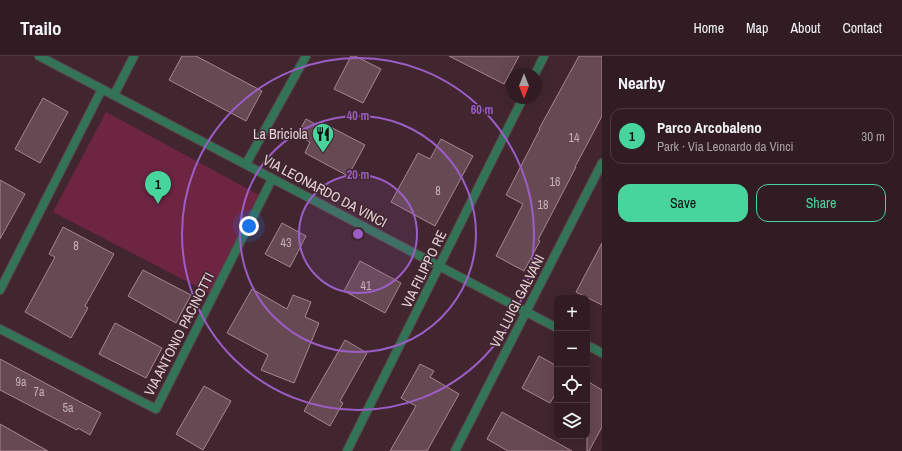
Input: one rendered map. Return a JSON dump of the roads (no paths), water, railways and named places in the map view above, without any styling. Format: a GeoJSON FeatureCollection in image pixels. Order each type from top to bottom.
{"type":"FeatureCollection","features":[{"type":"Feature","properties":{"kind":"street","name":"VIA LEONARDO DA VINCI"},"geometry":{"type":"LineString","coordinates":[[38,56],[554,326]]}},
{"type":"Feature","properties":{"kind":"street"},"geometry":{"type":"LineString","coordinates":[[114,95],[134,56]]}},
{"type":"Feature","properties":{"kind":"street"},"geometry":{"type":"LineString","coordinates":[[246,164],[306,56]]}},
{"type":"Feature","properties":{"kind":"street"},"geometry":{"type":"LineString","coordinates":[[538,68],[544,56]]}},
{"type":"Feature","properties":{"kind":"street"},"geometry":{"type":"LineString","coordinates":[[0,290],[102,89]]}},
{"type":"Feature","properties":{"kind":"street","name":"VIA FILIPPO RE"},"geometry":{"type":"LineString","coordinates":[[347,451],[520,104]]}},
{"type":"Feature","properties":{"kind":"street","name":"VIA LUIGI GALVANI"},"geometry":{"type":"LineString","coordinates":[[456,451],[602,163]]}},
{"type":"Feature","properties":{"kind":"street","name":"VIA ANTONIO PACINOTTI"},"geometry":{"type":"LineString","coordinates":[[0,329],[156,409],[272,178]]}},
{"type":"Feature","properties":{"kind":"street"},"geometry":{"type":"LineString","coordinates":[[590,347],[602,353]]}},
{"type":"Feature","properties":{"kind":"place","name":"La Briciola"},"geometry":{"type":"Point","coordinates":[323,154]}},
{"type":"Feature","properties":{"kind":"place","name":"Parco Arcobaleno"},"geometry":{"type":"Point","coordinates":[158,204]}}]}
